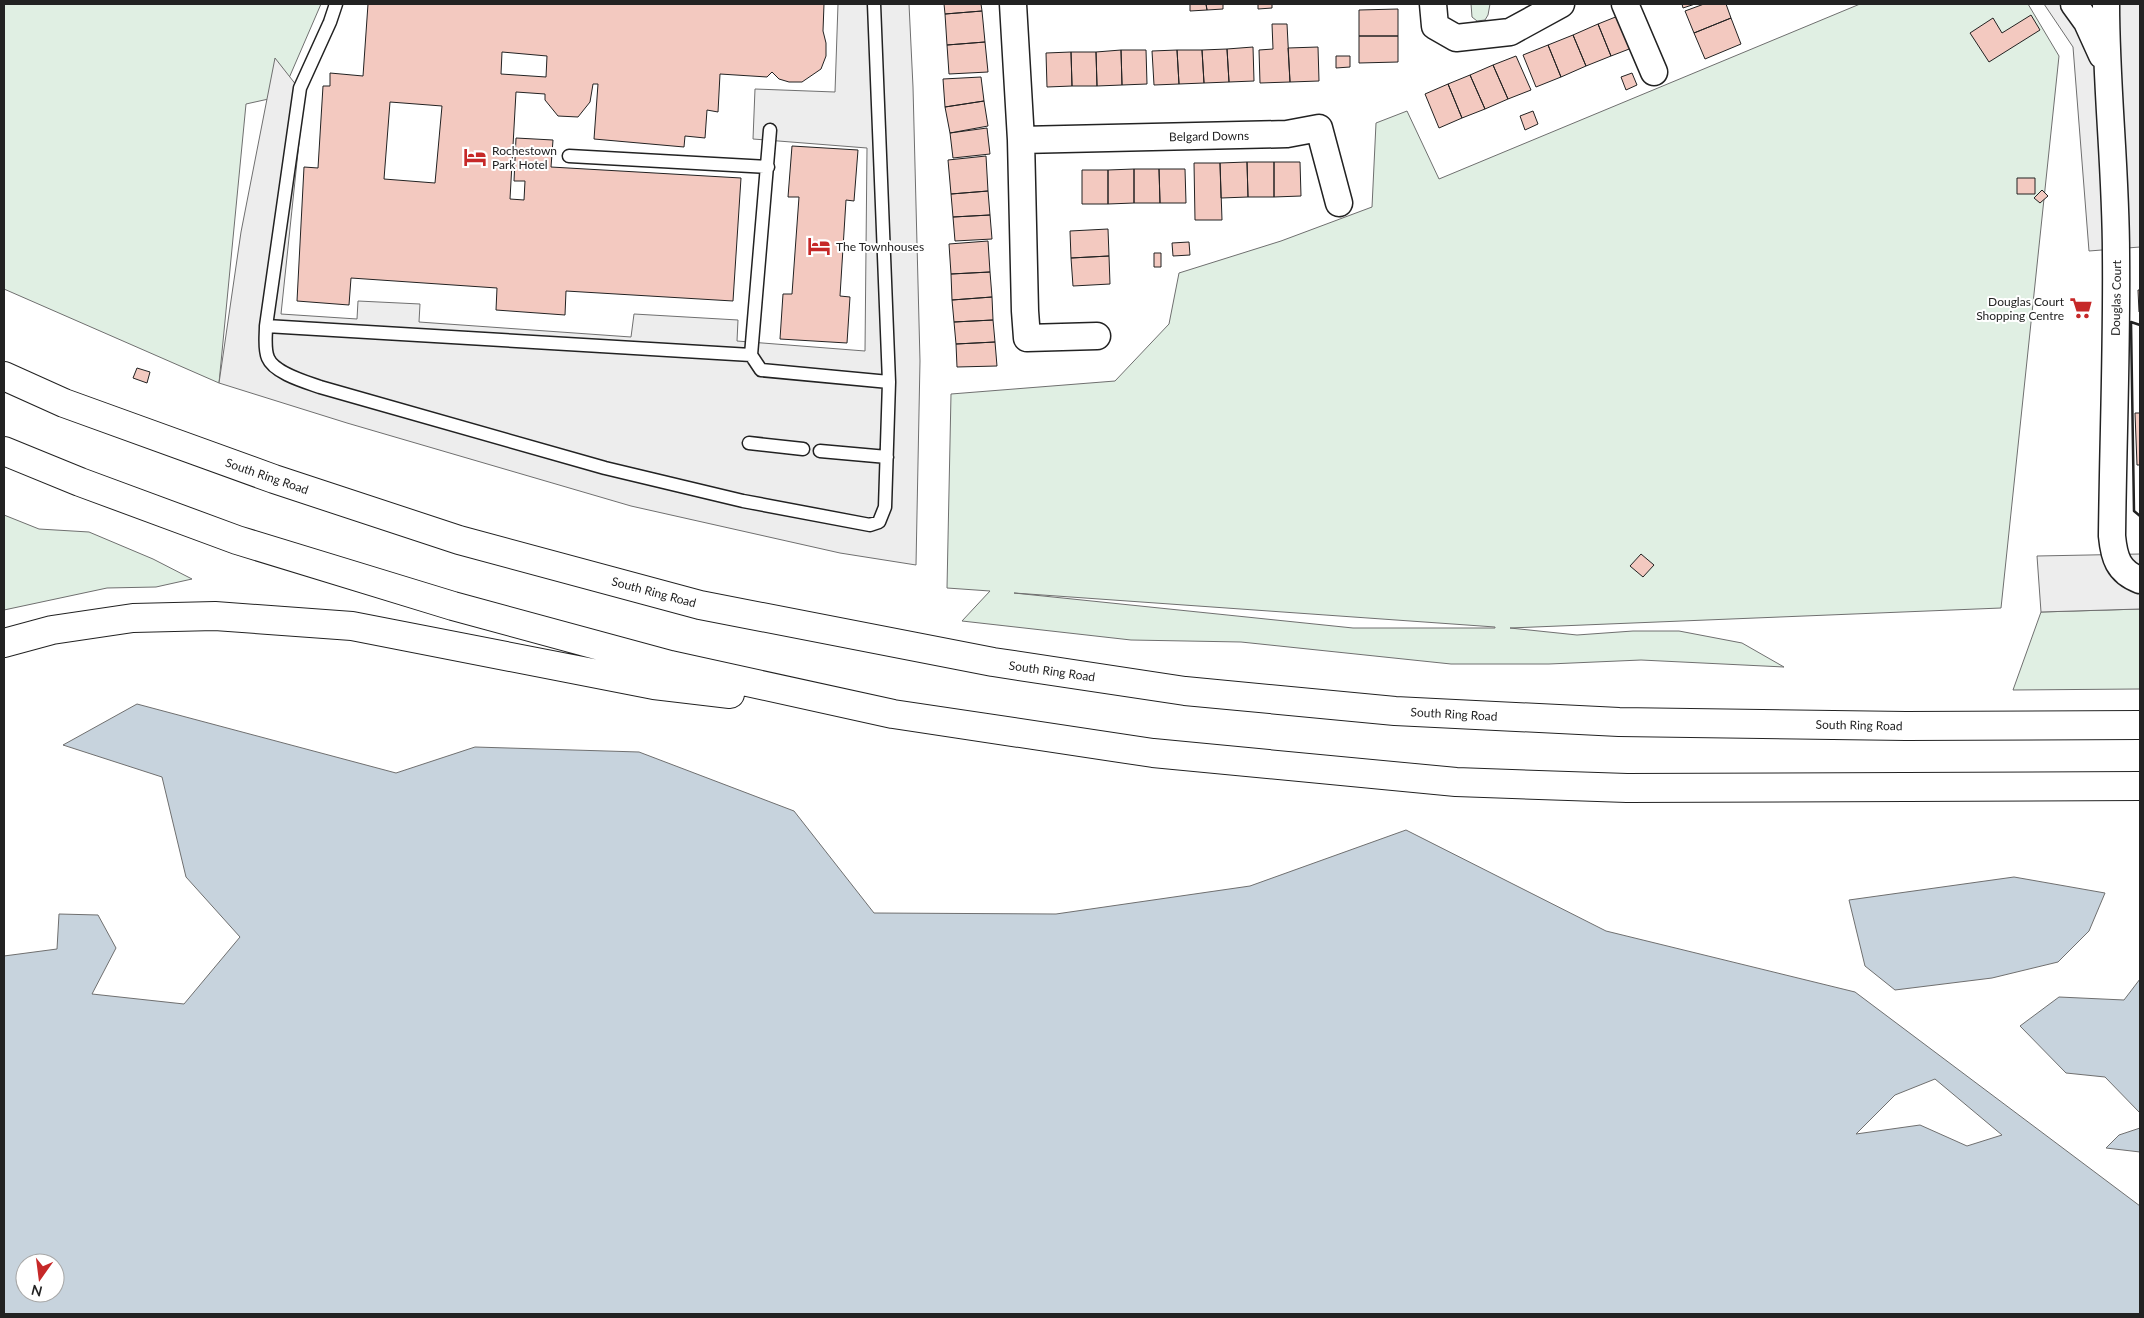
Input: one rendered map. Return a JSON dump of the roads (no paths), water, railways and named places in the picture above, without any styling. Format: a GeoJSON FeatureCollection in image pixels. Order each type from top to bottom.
{"type":"FeatureCollection","features":[{"type":"Feature","properties":{"kind":"highway"},"geometry":{"type":"LineString","coordinates":[[4,371],[64,402]]}},
{"type":"Feature","properties":{"kind":"highway","name":"South Ring Road"},"geometry":{"type":"LineString","coordinates":[[4,376],[64,402],[274,479],[459,540],[700,604],[993,662],[1185,691],[1395,711],[1619,722],[1906,726],[2140,725]]}},
{"type":"Feature","properties":{"kind":"highway"},"geometry":{"type":"LineString","coordinates":[[4,451],[80,482],[237,540],[453,606],[670,665],[893,714]]}},
{"type":"Feature","properties":{"kind":"highway"},"geometry":{"type":"LineString","coordinates":[[4,643],[52,630],[133,618],[215,616],[342,626],[654,685],[893,714],[1153,753],[1456,782],[1628,788],[2140,786]]}},
{"type":"Feature","properties":{"kind":"street"},"geometry":{"type":"LineString","coordinates":[[1013,4],[1021,140],[1027,338],[1097,336]]}},
{"type":"Feature","properties":{"kind":"street"},"geometry":{"type":"LineString","coordinates":[[1433,4],[1435,26],[1456,38],[1510,32],[1561,4]]}},
{"type":"Feature","properties":{"kind":"street"},"geometry":{"type":"LineString","coordinates":[[1625,4],[1654,72]]}},
{"type":"Feature","properties":{"kind":"street"},"geometry":{"type":"LineString","coordinates":[[2074,4],[2087,22],[2106,64]]}},
{"type":"Feature","properties":{"kind":"street","name":"Douglas Court"},"geometry":{"type":"LineString","coordinates":[[2106,4],[2106,64],[2114,178],[2116,254],[2112,536],[2115,560],[2128,575],[2140,580]]}},
{"type":"Feature","properties":{"kind":"street","name":"Belgard Downs"},"geometry":{"type":"LineString","coordinates":[[1021,140],[1287,134],[1319,128],[1339,203]]}},
{"type":"Feature","properties":{"kind":"lane"},"geometry":{"type":"LineString","coordinates":[[336,4],[330,22],[300,88],[266,326],[268,360],[278,369],[298,379],[605,468],[742,501],[870,525],[879,522],[885,507],[889,382],[874,4]]}},
{"type":"Feature","properties":{"kind":"lane"},"geometry":{"type":"LineString","coordinates":[[770,130],[751,355],[760,370],[889,382]]}},
{"type":"Feature","properties":{"kind":"lane"},"geometry":{"type":"LineString","coordinates":[[569,156],[768,167]]}},
{"type":"Feature","properties":{"kind":"lane"},"geometry":{"type":"LineString","coordinates":[[266,326],[751,355]]}},
{"type":"Feature","properties":{"kind":"lane"},"geometry":{"type":"LineString","coordinates":[[749,443],[803,449]]}},
{"type":"Feature","properties":{"kind":"lane"},"geometry":{"type":"LineString","coordinates":[[820,452],[887,457]]}},
{"type":"Feature","properties":{"kind":"place","name":"Rochestown Park Hotel"},"geometry":{"type":"Point","coordinates":[475,157]}},
{"type":"Feature","properties":{"kind":"place","name":"The Townhouses"},"geometry":{"type":"Point","coordinates":[819,246]}},
{"type":"Feature","properties":{"kind":"place","name":"Douglas Court Shopping Centre"},"geometry":{"type":"Point","coordinates":[2081,308]}}]}
